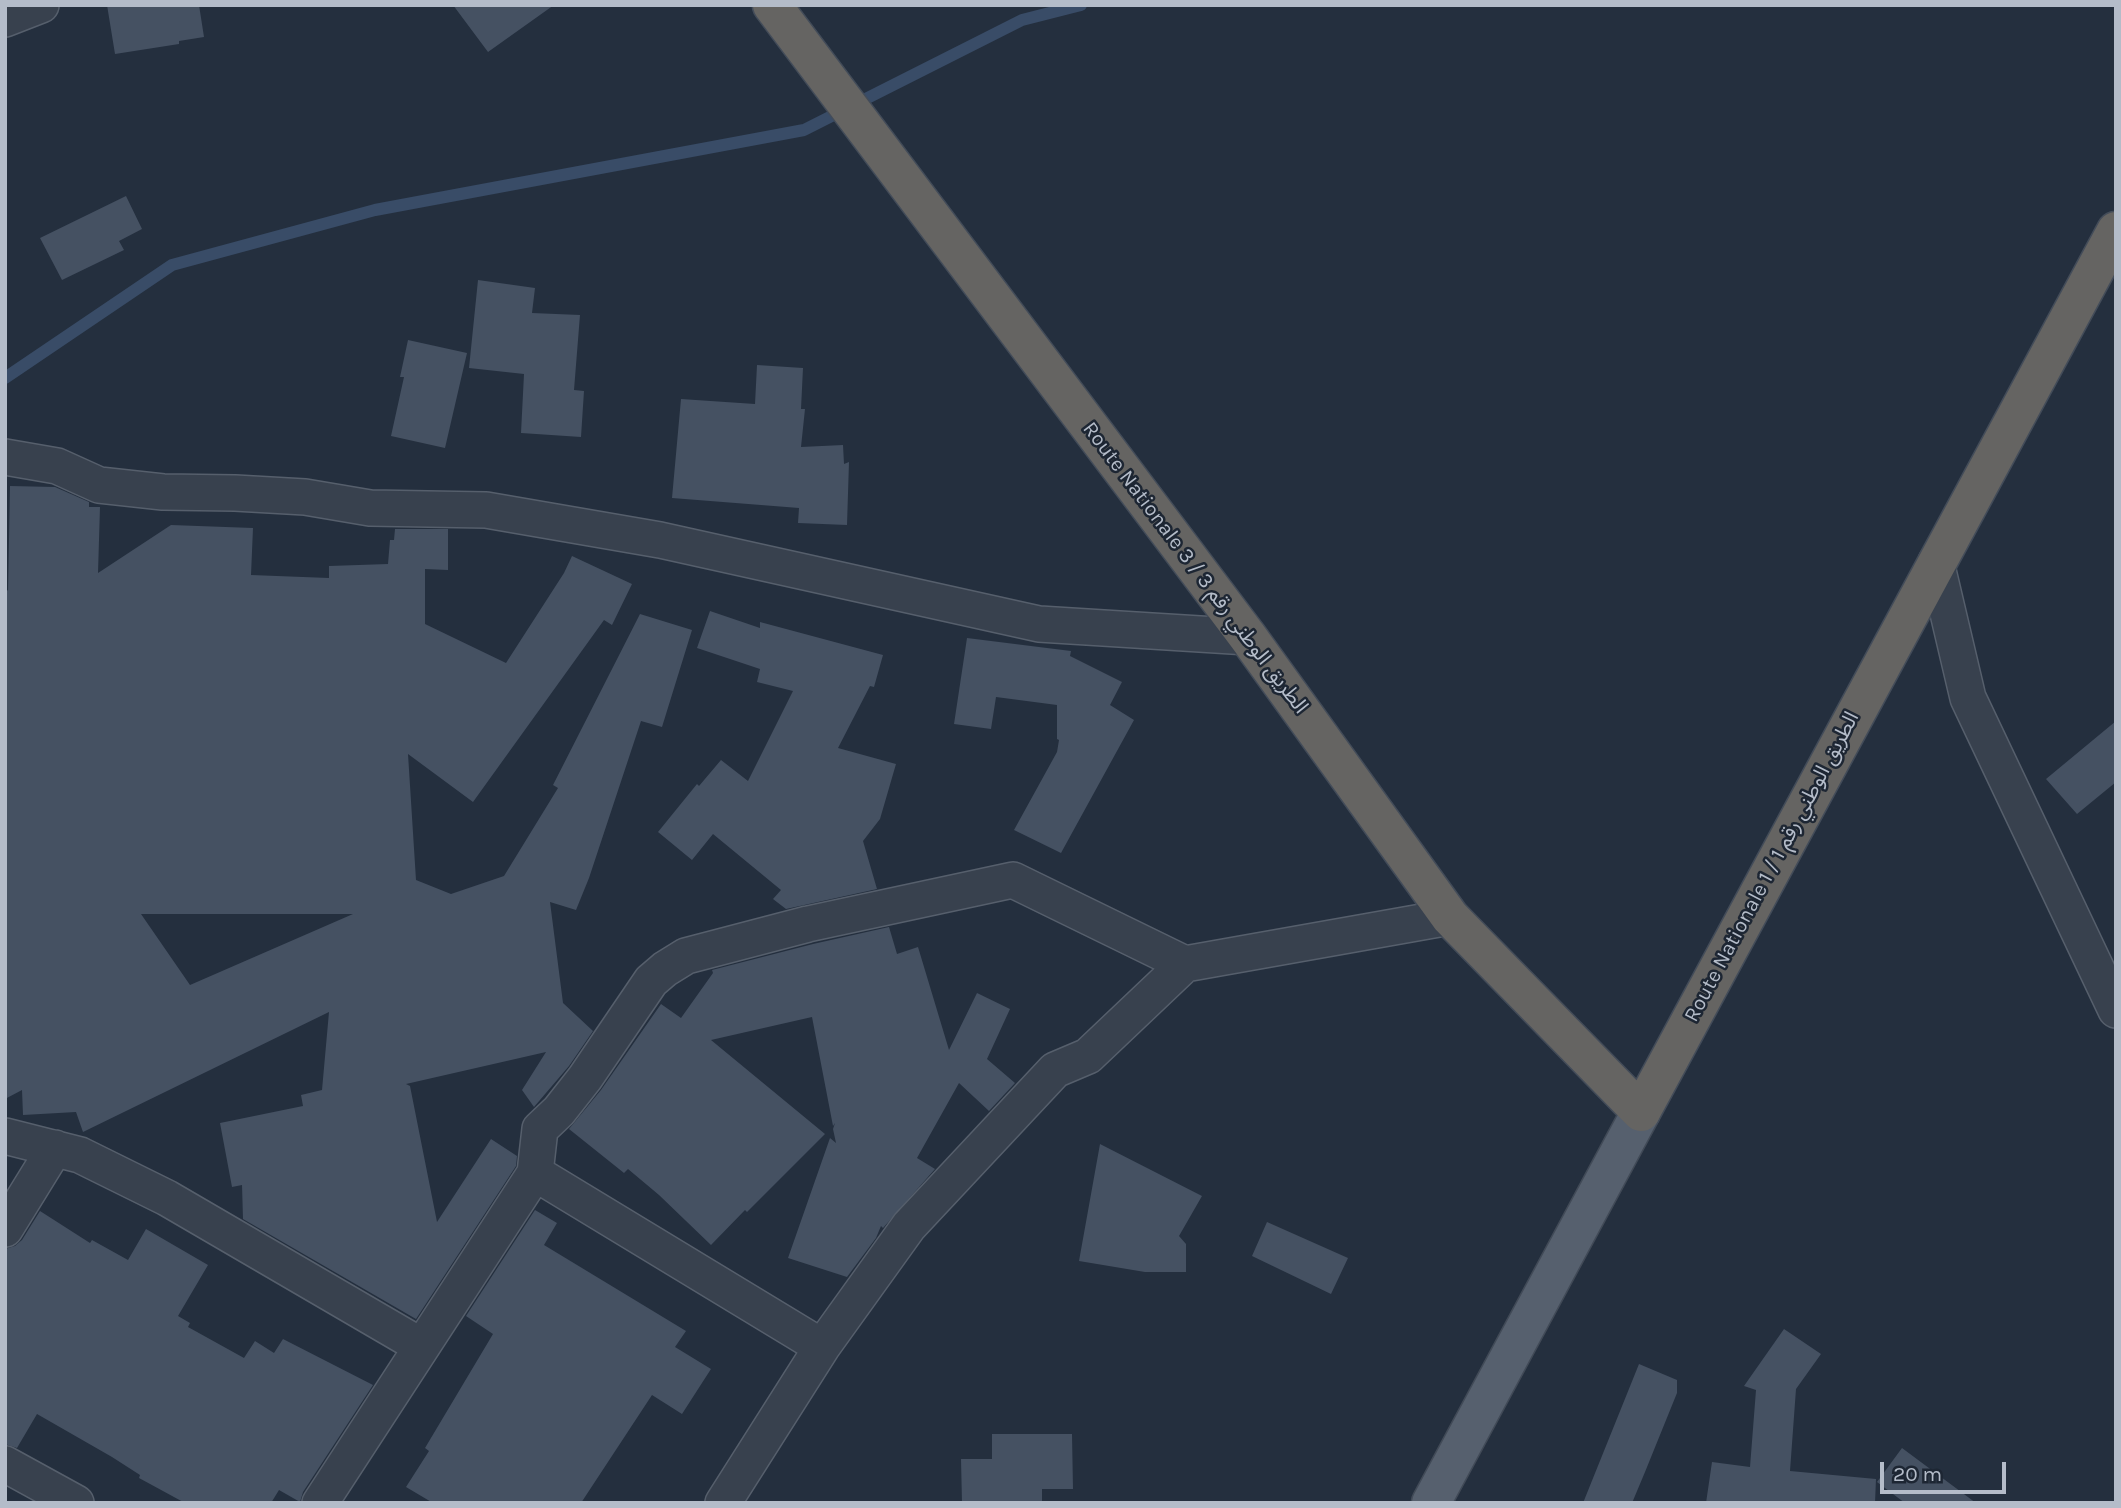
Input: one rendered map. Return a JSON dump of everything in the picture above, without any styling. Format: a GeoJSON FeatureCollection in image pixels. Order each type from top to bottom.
{"type":"FeatureCollection","features":[{"type":"Feature","properties":{"kind":"highway","name":"Route Nationale 3 / الطريق الوطني رقم 3"},"geometry":{"type":"LineString","coordinates":[[772,5],[1248,637],[1450,917],[1641,1111]]}},
{"type":"Feature","properties":{"kind":"highway","name":"Route Nationale 1 / الطريق الوطني رقم 1"},"geometry":{"type":"LineString","coordinates":[[1641,1111],[2116,231]]}},
{"type":"Feature","properties":{"kind":"main road","name":"Route Nationale 1 / الطريق الوطني رقم 1"},"geometry":{"type":"LineString","coordinates":[[1431,1503],[1641,1111]]}},
{"type":"Feature","properties":{"kind":"street"},"geometry":{"type":"LineString","coordinates":[[5,19],[41,5]]}},
{"type":"Feature","properties":{"kind":"street"},"geometry":{"type":"LineString","coordinates":[[5,457],[57,466],[99,485],[163,492],[305,497],[370,508],[486,510],[673,543],[1039,624],[1248,637]]}},
{"type":"Feature","properties":{"kind":"street"},"geometry":{"type":"LineString","coordinates":[[1936,562],[1968,698],[2116,1010]]}},
{"type":"Feature","properties":{"kind":"street"},"geometry":{"type":"LineString","coordinates":[[320,1503],[535,1173],[540,1129],[559,1111],[585,1078],[650,981],[685,956],[808,924],[1013,880],[1185,964]]}},
{"type":"Feature","properties":{"kind":"street"},"geometry":{"type":"LineString","coordinates":[[723,1503],[822,1347],[909,1226],[1055,1070],[1088,1056],[1185,964],[1450,917]]}},
{"type":"Feature","properties":{"kind":"street"},"geometry":{"type":"LineString","coordinates":[[5,1136],[80,1155],[167,1198],[421,1346]]}},
{"type":"Feature","properties":{"kind":"street"},"geometry":{"type":"LineString","coordinates":[[5,1229],[55,1148]]}},
{"type":"Feature","properties":{"kind":"street"},"geometry":{"type":"LineString","coordinates":[[535,1173],[822,1347]]}},
{"type":"Feature","properties":{"kind":"street"},"geometry":{"type":"LineString","coordinates":[[5,1464],[76,1503]]}},
{"type":"Feature","properties":{"kind":"building"},"geometry":{"type":"Polygon","coordinates":[[[107,5],[199,5],[204,37],[179,41],[179,44],[115,54],[107,5]]]}},
{"type":"Feature","properties":{"kind":"building"},"geometry":{"type":"Polygon","coordinates":[[[453,5],[554,5],[488,52],[453,5]]]}},
{"type":"Feature","properties":{"kind":"building"},"geometry":{"type":"Polygon","coordinates":[[[126,196],[142,229],[119,241],[124,250],[62,280],[40,238],[126,196]]]}},
{"type":"Feature","properties":{"kind":"building"},"geometry":{"type":"Polygon","coordinates":[[[478,280],[535,288],[532,313],[580,315],[574,390],[584,391],[581,437],[521,433],[524,374],[469,368],[478,280]]]}},
{"type":"Feature","properties":{"kind":"building"},"geometry":{"type":"Polygon","coordinates":[[[408,340],[467,353],[445,448],[391,436],[404,377],[400,377],[408,340]]]}},
{"type":"Feature","properties":{"kind":"building"},"geometry":{"type":"Polygon","coordinates":[[[757,365],[803,368],[801,409],[805,409],[801,447],[843,445],[844,464],[849,462],[847,525],[798,523],[799,508],[672,498],[681,399],[755,404],[757,365]]]}},
{"type":"Feature","properties":{"kind":"building"},"geometry":{"type":"Polygon","coordinates":[[[10,486],[55,487],[89,502],[89,507],[100,507],[98,573],[171,525],[253,528],[251,575],[329,578],[329,566],[388,564],[390,540],[394,540],[395,529],[448,529],[448,570],[425,569],[425,624],[506,663],[564,573],[572,556],[632,584],[612,625],[604,620],[473,802],[408,754],[416,880],[451,894],[504,876],[558,788],[553,785],[640,614],[692,630],[662,727],[641,721],[576,910],[550,902],[563,1003],[593,1031],[569,1066],[534,1107],[522,1090],[546,1052],[406,1084],[410,1086],[437,1222],[491,1139],[517,1156],[516,1166],[416,1319],[243,1219],[242,1185],[232,1187],[220,1123],[303,1106],[301,1095],[322,1090],[329,1012],[83,1132],[76,1112],[23,1115],[22,1090],[5,1099],[5,587],[8,591],[10,486]],[[141,914],[190,985],[353,914],[141,914]]]}},
{"type":"Feature","properties":{"kind":"building"},"geometry":{"type":"Polygon","coordinates":[[[710,611],[760,628],[760,622],[883,655],[874,687],[870,686],[838,748],[896,764],[880,819],[863,841],[877,889],[786,909],[773,899],[781,890],[713,834],[692,860],[658,832],[697,784],[699,786],[721,760],[748,781],[793,691],[757,682],[760,669],[697,648],[710,611]]]}},
{"type":"Feature","properties":{"kind":"building"},"geometry":{"type":"Polygon","coordinates":[[[967,638],[1071,651],[1070,656],[1122,682],[1110,705],[1134,720],[1061,853],[1014,830],[1057,752],[1057,705],[996,697],[991,729],[954,724],[967,638]]]}},
{"type":"Feature","properties":{"kind":"building"},"geometry":{"type":"Polygon","coordinates":[[[2116,721],[2116,782],[2077,814],[2046,779],[2116,721]]]}},
{"type":"Feature","properties":{"kind":"building"},"geometry":{"type":"Polygon","coordinates":[[[889,927],[897,954],[918,947],[949,1050],[977,993],[1010,1009],[987,1059],[1015,1083],[989,1111],[959,1083],[917,1158],[935,1169],[883,1228],[881,1226],[876,1238],[847,1277],[788,1258],[830,1138],[836,1143],[833,1129],[835,1123],[833,1126],[812,1017],[711,1040],[825,1134],[711,1245],[628,1169],[624,1173],[569,1129],[601,1090],[661,1004],[681,1018],[713,973],[712,970],[889,927]]]}},
{"type":"Feature","properties":{"kind":"building"},"geometry":{"type":"Polygon","coordinates":[[[1100,1144],[1202,1196],[1179,1236],[1186,1244],[1186,1272],[1145,1272],[1079,1261],[1100,1144]]]}},
{"type":"Feature","properties":{"kind":"building"},"geometry":{"type":"Polygon","coordinates":[[[535,1210],[557,1223],[544,1245],[686,1331],[675,1347],[711,1369],[682,1414],[652,1395],[581,1503],[433,1503],[406,1487],[429,1451],[425,1448],[493,1334],[466,1316],[535,1210]]]}},
{"type":"Feature","properties":{"kind":"building"},"geometry":{"type":"Polygon","coordinates":[[[40,1211],[90,1243],[92,1240],[128,1260],[146,1229],[208,1265],[178,1316],[190,1323],[188,1327],[244,1358],[255,1341],[274,1353],[283,1339],[373,1385],[303,1492],[300,1502],[279,1490],[271,1503],[185,1503],[139,1478],[140,1475],[112,1457],[37,1414],[17,1448],[5,1444],[5,1249],[22,1240],[40,1211]]]}},
{"type":"Feature","properties":{"kind":"building"},"geometry":{"type":"Polygon","coordinates":[[[1267,1222],[1348,1258],[1331,1294],[1252,1256],[1267,1222]]]}},
{"type":"Feature","properties":{"kind":"building"},"geometry":{"type":"Polygon","coordinates":[[[1784,1329],[1821,1354],[1796,1389],[1790,1471],[1876,1479],[1875,1503],[1706,1503],[1712,1462],[1750,1467],[1756,1390],[1744,1386],[1784,1329]]]}},
{"type":"Feature","properties":{"kind":"building"},"geometry":{"type":"Polygon","coordinates":[[[1639,1364],[1677,1380],[1677,1393],[1632,1503],[1583,1503],[1639,1364]]]}},
{"type":"Feature","properties":{"kind":"building"},"geometry":{"type":"Polygon","coordinates":[[[992,1434],[1072,1434],[1073,1489],[1042,1489],[1042,1503],[962,1503],[961,1459],[992,1459],[992,1434]]]}},
{"type":"Feature","properties":{"kind":"building"},"geometry":{"type":"Polygon","coordinates":[[[1902,1448],[1976,1503],[1905,1503],[1877,1482],[1902,1448]]]}},
{"type":"Feature","properties":{"kind":"waterway"},"geometry":{"type":"LineString","coordinates":[[5,378],[172,265],[375,210],[804,130],[1022,20],[1081,5]]}}]}
